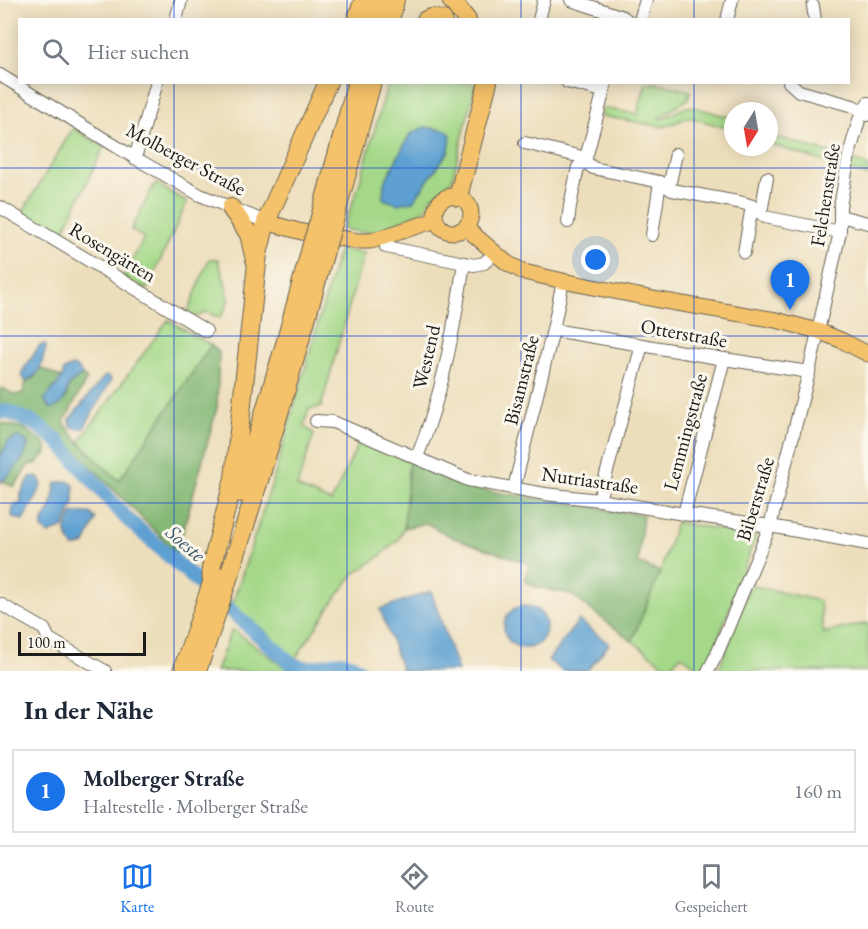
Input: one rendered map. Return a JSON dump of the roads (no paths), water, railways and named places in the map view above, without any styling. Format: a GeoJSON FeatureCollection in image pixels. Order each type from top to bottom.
{"type":"FeatureCollection","features":[{"type":"Feature","properties":{"kind":"highway"},"geometry":{"type":"LineString","coordinates":[[357,18],[364,0]]}},
{"type":"Feature","properties":{"kind":"highway"},"geometry":{"type":"LineString","coordinates":[[376,18],[381,0]]}},
{"type":"Feature","properties":{"kind":"highway"},"geometry":{"type":"LineString","coordinates":[[390,18],[395,0]]}},
{"type":"Feature","properties":{"kind":"highway"},"geometry":{"type":"LineString","coordinates":[[451,0],[464,18]]}},
{"type":"Feature","properties":{"kind":"highway"},"geometry":{"type":"LineString","coordinates":[[218,586],[210,568],[234,478],[255,265],[266,222],[327,84]]}},
{"type":"Feature","properties":{"kind":"highway"},"geometry":{"type":"LineString","coordinates":[[326,222],[357,84]]}},
{"type":"Feature","properties":{"kind":"highway"},"geometry":{"type":"LineString","coordinates":[[363,118],[372,84]]}},
{"type":"Feature","properties":{"kind":"highway"},"geometry":{"type":"LineString","coordinates":[[197,671],[218,586],[265,464],[326,222],[363,118],[378,84]]}},
{"type":"Feature","properties":{"kind":"highway"},"geometry":{"type":"LineString","coordinates":[[458,197],[486,84]]}},
{"type":"Feature","properties":{"kind":"highway"},"geometry":{"type":"LineString","coordinates":[[231,208],[249,234],[254,250],[255,265]]}},
{"type":"Feature","properties":{"kind":"highway"},"geometry":{"type":"LineString","coordinates":[[182,671],[210,612]]}},
{"type":"Feature","properties":{"kind":"main road"},"geometry":{"type":"LineString","coordinates":[[450,196],[458,197],[466,202],[471,213],[470,219],[458,231],[447,231],[436,220],[435,213],[440,202],[450,196]]}},
{"type":"Feature","properties":{"kind":"main road","name":"Molberger Straße"},"geometry":{"type":"LineString","coordinates":[[266,222],[302,232],[371,241],[436,220]]}},
{"type":"Feature","properties":{"kind":"main road"},"geometry":{"type":"LineString","coordinates":[[465,226],[507,263],[524,272],[776,320],[818,331],[868,354]]}},
{"type":"Feature","properties":{"kind":"street"},"geometry":{"type":"LineString","coordinates":[[176,18],[181,0]]}},
{"type":"Feature","properties":{"kind":"street"},"geometry":{"type":"LineString","coordinates":[[540,18],[544,0]]}},
{"type":"Feature","properties":{"kind":"street"},"geometry":{"type":"LineString","coordinates":[[571,0],[621,18]]}},
{"type":"Feature","properties":{"kind":"street"},"geometry":{"type":"LineString","coordinates":[[641,18],[646,0]]}},
{"type":"Feature","properties":{"kind":"street"},"geometry":{"type":"LineString","coordinates":[[728,18],[732,0]]}},
{"type":"Feature","properties":{"kind":"street"},"geometry":{"type":"LineString","coordinates":[[813,6],[815,18]]}},
{"type":"Feature","properties":{"kind":"street","name":"Molberger Straße"},"geometry":{"type":"LineString","coordinates":[[0,75],[200,195],[266,222]]}},
{"type":"Feature","properties":{"kind":"street"},"geometry":{"type":"LineString","coordinates":[[135,158],[156,84]]}},
{"type":"Feature","properties":{"kind":"street"},"geometry":{"type":"LineString","coordinates":[[568,222],[578,167],[586,160],[605,87],[582,84]]}},
{"type":"Feature","properties":{"kind":"street"},"geometry":{"type":"LineString","coordinates":[[792,84],[799,91],[866,110]]}},
{"type":"Feature","properties":{"kind":"street","name":"Felchenstraße"},"geometry":{"type":"LineString","coordinates":[[818,331],[840,232],[840,207],[846,168],[858,120],[866,110]]}},
{"type":"Feature","properties":{"kind":"street"},"geometry":{"type":"LineString","coordinates":[[525,143],[586,160],[593,168],[664,185],[672,190],[744,203],[765,217],[840,232]]}},
{"type":"Feature","properties":{"kind":"street"},"geometry":{"type":"LineString","coordinates":[[652,235],[664,185],[670,182],[676,154]]}},
{"type":"Feature","properties":{"kind":"street"},"geometry":{"type":"LineString","coordinates":[[755,209],[762,207],[766,178]]}},
{"type":"Feature","properties":{"kind":"street","name":"Rosengärten"},"geometry":{"type":"LineString","coordinates":[[0,207],[206,331]]}},
{"type":"Feature","properties":{"kind":"street"},"geometry":{"type":"LineString","coordinates":[[744,252],[755,209]]}},
{"type":"Feature","properties":{"kind":"street"},"geometry":{"type":"LineString","coordinates":[[840,216],[868,223]]}},
{"type":"Feature","properties":{"kind":"street"},"geometry":{"type":"LineString","coordinates":[[387,247],[474,265],[484,263],[495,253]]}},
{"type":"Feature","properties":{"kind":"street","name":"Westend"},"geometry":{"type":"LineString","coordinates":[[417,457],[432,420],[451,339],[464,263]]}},
{"type":"Feature","properties":{"kind":"street","name":"Bisamstraße"},"geometry":{"type":"LineString","coordinates":[[514,488],[563,281]]}},
{"type":"Feature","properties":{"kind":"street","name":"Otterstraße"},"geometry":{"type":"LineString","coordinates":[[553,330],[809,372]]}},
{"type":"Feature","properties":{"kind":"street","name":"Biberstraße"},"geometry":{"type":"LineString","coordinates":[[708,671],[770,526],[818,331]]}},
{"type":"Feature","properties":{"kind":"street"},"geometry":{"type":"LineString","coordinates":[[599,500],[642,345]]}},
{"type":"Feature","properties":{"kind":"street","name":"Lemmingstraße"},"geometry":{"type":"LineString","coordinates":[[684,514],[724,359]]}},
{"type":"Feature","properties":{"kind":"street","name":"Nutriastraße"},"geometry":{"type":"LineString","coordinates":[[316,421],[333,422],[468,480],[544,494],[770,526],[868,544]]}},
{"type":"Feature","properties":{"kind":"street"},"geometry":{"type":"LineString","coordinates":[[0,604],[44,629],[49,639],[92,667],[105,671]]}},
{"type":"Feature","properties":{"kind":"water"},"geometry":{"type":"Polygon","coordinates":[[[424,127],[446,130],[451,135],[449,151],[413,201],[398,204],[383,199],[384,183],[410,134],[424,127]]]}},
{"type":"Feature","properties":{"kind":"water"},"geometry":{"type":"Polygon","coordinates":[[[43,344],[46,348],[40,368],[26,381],[22,377],[22,372],[40,345],[43,344]]]}},
{"type":"Feature","properties":{"kind":"water"},"geometry":{"type":"Polygon","coordinates":[[[72,366],[79,369],[82,375],[69,385],[62,403],[51,409],[44,400],[62,378],[64,370],[72,366]]]}},
{"type":"Feature","properties":{"kind":"water"},"geometry":{"type":"Polygon","coordinates":[[[107,376],[111,380],[84,428],[72,427],[70,419],[107,376]]]}},
{"type":"Feature","properties":{"kind":"water"},"geometry":{"type":"Polygon","coordinates":[[[18,437],[28,442],[25,454],[0,483],[0,457],[9,440],[18,437]]]}},
{"type":"Feature","properties":{"kind":"water"},"geometry":{"type":"Polygon","coordinates":[[[36,476],[42,484],[36,498],[23,520],[14,518],[12,516],[13,506],[21,503],[21,494],[30,477],[36,476]]]}},
{"type":"Feature","properties":{"kind":"water"},"geometry":{"type":"Polygon","coordinates":[[[67,481],[74,485],[74,502],[64,527],[49,534],[42,529],[43,521],[51,508],[56,483],[67,481]]]}},
{"type":"Feature","properties":{"kind":"water"},"geometry":{"type":"Polygon","coordinates":[[[90,513],[96,519],[85,544],[73,547],[66,531],[72,514],[90,513]]]}},
{"type":"Feature","properties":{"kind":"water"},"geometry":{"type":"Polygon","coordinates":[[[431,591],[458,671],[402,671],[380,609],[431,591]]]}},
{"type":"Feature","properties":{"kind":"water"},"geometry":{"type":"Polygon","coordinates":[[[525,606],[540,612],[546,627],[540,642],[525,648],[510,642],[504,627],[510,612],[525,606]]]}},
{"type":"Feature","properties":{"kind":"water"},"geometry":{"type":"Polygon","coordinates":[[[579,620],[609,644],[587,671],[562,671],[548,660],[579,620]]]}},
{"type":"Feature","properties":{"kind":"waterway","name":"Soeste"},"geometry":{"type":"LineString","coordinates":[[0,412],[8,412],[34,423],[57,440],[126,518],[292,664],[307,668],[347,663],[360,671]]}},
{"type":"Feature","properties":{"kind":"place","name":"Molberger Straße"},"geometry":{"type":"Point","coordinates":[790,310]}}]}
